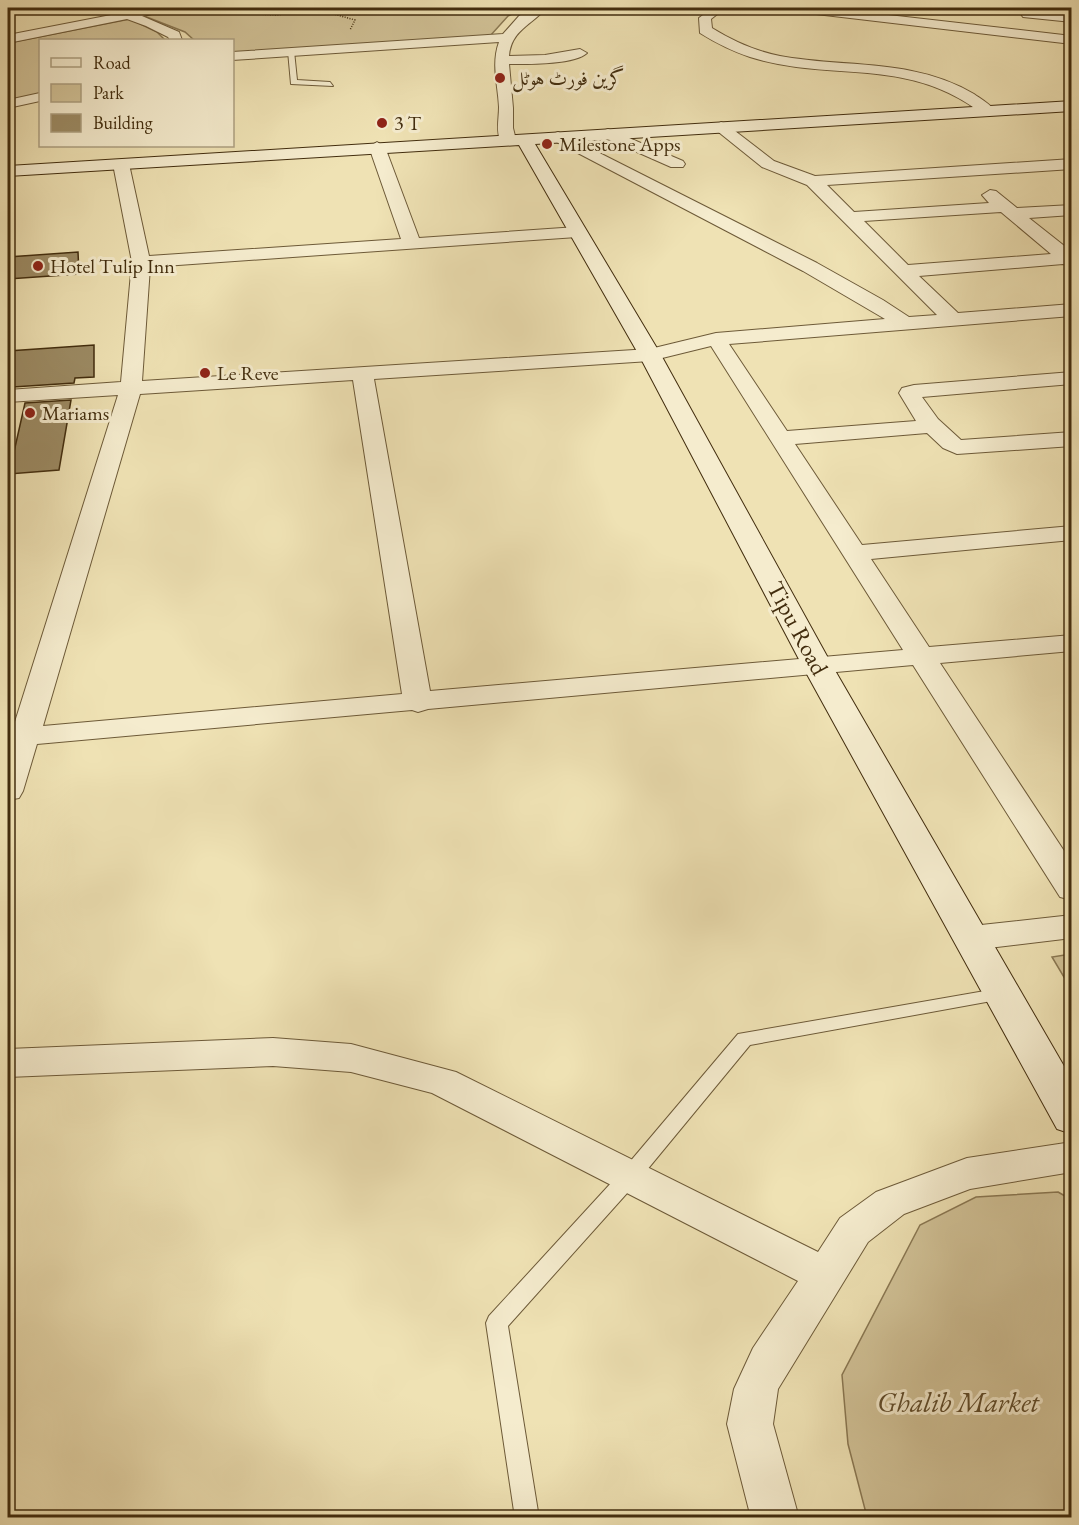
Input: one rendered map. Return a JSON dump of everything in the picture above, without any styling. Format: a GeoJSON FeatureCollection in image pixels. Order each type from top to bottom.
{"type":"FeatureCollection","features":[{"type":"Feature","properties":{"kind":"street"},"geometry":{"type":"LineString","coordinates":[[8,39],[163,8]]}},
{"type":"Feature","properties":{"kind":"street"},"geometry":{"type":"LineString","coordinates":[[234,56],[505,38],[520,20],[540,8]]}},
{"type":"Feature","properties":{"kind":"street"},"geometry":{"type":"LineString","coordinates":[[719,8],[705,18],[705,30],[736,49],[762,56],[812,64],[871,68],[919,76],[971,98],[988,111]]}},
{"type":"Feature","properties":{"kind":"street"},"geometry":{"type":"LineString","coordinates":[[799,8],[1071,40]]}},
{"type":"Feature","properties":{"kind":"street"},"geometry":{"type":"LineString","coordinates":[[1060,8],[1071,11]]}},
{"type":"Feature","properties":{"kind":"street"},"geometry":{"type":"LineString","coordinates":[[1017,13],[1071,18]]}},
{"type":"Feature","properties":{"kind":"street"},"geometry":{"type":"LineString","coordinates":[[130,16],[151,22],[174,35],[176,39]]}},
{"type":"Feature","properties":{"kind":"street","name":"Tipu Road"},"geometry":{"type":"LineString","coordinates":[[505,38],[501,60],[502,87],[506,108],[504,131],[516,139],[577,232],[650,355],[818,667],[1071,1118]]}},
{"type":"Feature","properties":{"kind":"street"},"geometry":{"type":"LineString","coordinates":[[501,60],[545,59],[580,53]]}},
{"type":"Feature","properties":{"kind":"street"},"geometry":{"type":"LineString","coordinates":[[8,104],[39,97]]}},
{"type":"Feature","properties":{"kind":"street"},"geometry":{"type":"LineString","coordinates":[[8,171],[1071,106]]}},
{"type":"Feature","properties":{"kind":"street"},"geometry":{"type":"LineString","coordinates":[[721,127],[768,164],[813,181],[952,319]]}},
{"type":"Feature","properties":{"kind":"street"},"geometry":{"type":"LineString","coordinates":[[608,134],[677,164]]}},
{"type":"Feature","properties":{"kind":"street"},"geometry":{"type":"LineString","coordinates":[[558,137],[810,267],[876,304],[904,323]]}},
{"type":"Feature","properties":{"kind":"street"},"geometry":{"type":"LineString","coordinates":[[377,147],[412,244]]}},
{"type":"Feature","properties":{"kind":"street"},"geometry":{"type":"LineString","coordinates":[[8,791],[131,388],[141,262],[121,164]]}},
{"type":"Feature","properties":{"kind":"street"},"geometry":{"type":"LineString","coordinates":[[813,181],[1071,164]]}},
{"type":"Feature","properties":{"kind":"street"},"geometry":{"type":"LineString","coordinates":[[963,171],[1070,260]]}},
{"type":"Feature","properties":{"kind":"street"},"geometry":{"type":"LineString","coordinates":[[850,217],[1008,210],[1071,210]]}},
{"type":"Feature","properties":{"kind":"street"},"geometry":{"type":"LineString","coordinates":[[141,262],[577,232]]}},
{"type":"Feature","properties":{"kind":"street"},"geometry":{"type":"LineString","coordinates":[[905,271],[1070,260]]}},
{"type":"Feature","properties":{"kind":"street"},"geometry":{"type":"LineString","coordinates":[[8,396],[650,355],[716,339],[1071,310]]}},
{"type":"Feature","properties":{"kind":"street"},"geometry":{"type":"LineString","coordinates":[[716,339],[857,554],[1071,889]]}},
{"type":"Feature","properties":{"kind":"street"},"geometry":{"type":"LineString","coordinates":[[362,373],[418,703]]}},
{"type":"Feature","properties":{"kind":"street"},"geometry":{"type":"LineString","coordinates":[[899,375],[914,391]]}},
{"type":"Feature","properties":{"kind":"street"},"geometry":{"type":"LineString","coordinates":[[1071,378],[910,393],[911,398],[933,426],[950,444],[957,447],[1071,439]]}},
{"type":"Feature","properties":{"kind":"street"},"geometry":{"type":"LineString","coordinates":[[780,438],[933,426]]}},
{"type":"Feature","properties":{"kind":"street"},"geometry":{"type":"LineString","coordinates":[[857,554],[1071,533]]}},
{"type":"Feature","properties":{"kind":"street"},"geometry":{"type":"LineString","coordinates":[[25,736],[418,703],[1071,643]]}},
{"type":"Feature","properties":{"kind":"street"},"geometry":{"type":"LineString","coordinates":[[972,938],[1071,926]]}},
{"type":"Feature","properties":{"kind":"street"},"geometry":{"type":"LineString","coordinates":[[8,1064],[273,1052],[351,1058],[443,1083],[827,1276]]}},
{"type":"Feature","properties":{"kind":"street"},"geometry":{"type":"LineString","coordinates":[[775,1518],[750,1424],[756,1389],[769,1362],[827,1276],[854,1230],[890,1203],[967,1174],[1071,1157]]}},
{"type":"Feature","properties":{"kind":"lane"},"geometry":{"type":"LineString","coordinates":[[291,51],[294,82],[330,84]]}},
{"type":"Feature","properties":{"kind":"lane"},"geometry":{"type":"LineString","coordinates":[[527,1518],[497,1323],[630,1176],[744,1040],[1002,994]]}},
{"type":"Feature","properties":{"kind":"path"},"geometry":{"type":"LineString","coordinates":[[223,8],[247,13],[330,8]]}},
{"type":"Feature","properties":{"kind":"path"},"geometry":{"type":"LineString","coordinates":[[322,10],[328,13]]}},
{"type":"Feature","properties":{"kind":"green space"},"geometry":{"type":"Polygon","coordinates":[[[172,8],[524,8],[508,16],[490,36],[234,53],[234,39],[193,39],[185,32],[144,16],[172,8]]]}},
{"type":"Feature","properties":{"kind":"green space"},"geometry":{"type":"Polygon","coordinates":[[[130,19],[157,32],[164,39],[39,39],[39,96],[8,102],[8,43],[130,19]]]}},
{"type":"Feature","properties":{"kind":"green space"},"geometry":{"type":"Polygon","coordinates":[[[1072,954],[1071,989],[1052,957],[1072,954]]]}},
{"type":"Feature","properties":{"kind":"green space","name":"Ghalib Market"},"geometry":{"type":"Polygon","coordinates":[[[1058,1192],[1072,1200],[1071,1517],[867,1517],[848,1444],[842,1375],[920,1225],[976,1197],[1058,1192]]]}},
{"type":"Feature","properties":{"kind":"building","name":"Hotel Tulip Inn"},"geometry":{"type":"Polygon","coordinates":[[[78,252],[79,274],[8,279],[8,257],[78,252]]]}},
{"type":"Feature","properties":{"kind":"building"},"geometry":{"type":"Polygon","coordinates":[[[94,345],[94,377],[75,378],[74,383],[13,387],[14,378],[8,379],[8,351],[94,345]]]}},
{"type":"Feature","properties":{"kind":"building"},"geometry":{"type":"Polygon","coordinates":[[[71,400],[59,470],[9,474],[25,403],[71,400]]]}},
{"type":"Feature","properties":{"kind":"place","name":"گرین فورٹ ہوٹل"},"geometry":{"type":"Point","coordinates":[500,78]}},
{"type":"Feature","properties":{"kind":"place","name":"3 T"},"geometry":{"type":"Point","coordinates":[382,123]}},
{"type":"Feature","properties":{"kind":"place","name":"Milestone Apps"},"geometry":{"type":"Point","coordinates":[547,144]}},
{"type":"Feature","properties":{"kind":"place","name":"Hotel Tulip Inn"},"geometry":{"type":"Point","coordinates":[38,266]}},
{"type":"Feature","properties":{"kind":"place","name":"Le Reve"},"geometry":{"type":"Point","coordinates":[205,373]}},
{"type":"Feature","properties":{"kind":"place","name":"Mariams"},"geometry":{"type":"Point","coordinates":[30,413]}}]}
